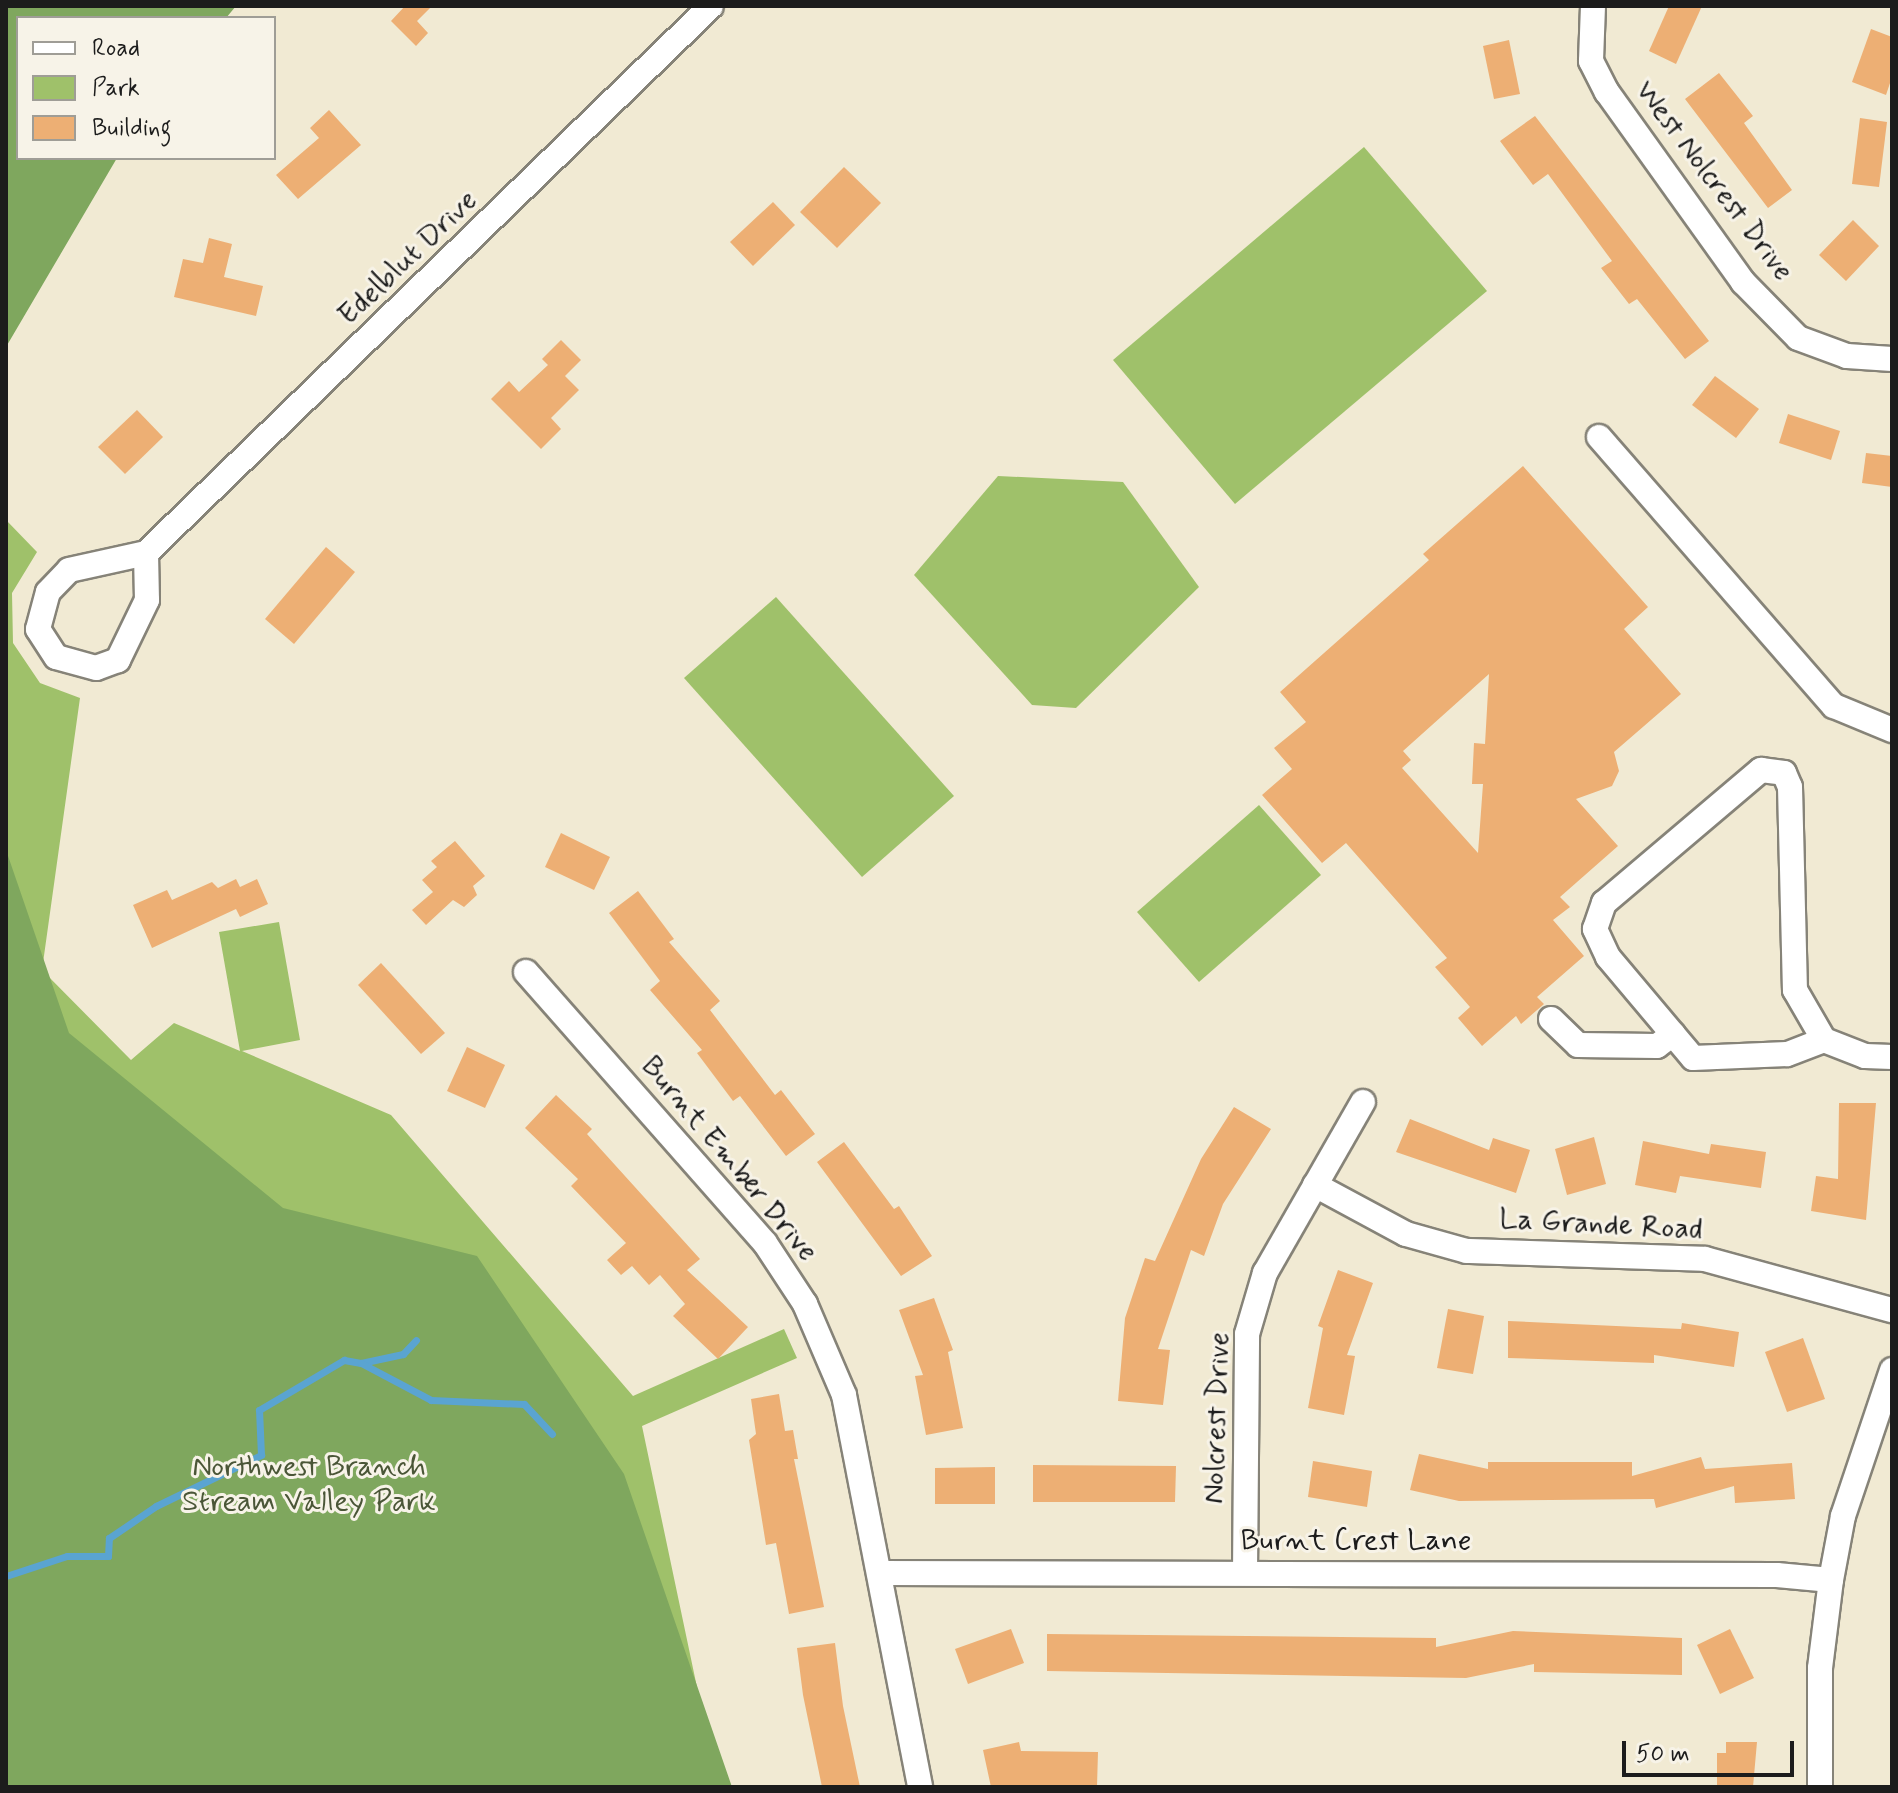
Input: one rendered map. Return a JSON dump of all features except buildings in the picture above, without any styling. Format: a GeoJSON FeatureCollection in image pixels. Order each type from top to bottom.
{"type":"FeatureCollection","features":[{"type":"Feature","properties":{"kind":"street","name":"Edelblut Drive"},"geometry":{"type":"LineString","coordinates":[[146,553],[711,6]]}},
{"type":"Feature","properties":{"kind":"street","name":"West Nolcrest Drive"},"geometry":{"type":"LineString","coordinates":[[1593,6],[1591,61],[1607,92],[1743,282],[1798,338],[1847,356],[1892,359]]}},
{"type":"Feature","properties":{"kind":"street"},"geometry":{"type":"LineString","coordinates":[[1599,437],[1834,706],[1892,730]]}},
{"type":"Feature","properties":{"kind":"street"},"geometry":{"type":"LineString","coordinates":[[146,553],[147,600],[118,660],[96,668],[56,657],[38,629],[48,592],[69,570],[146,553]]}},
{"type":"Feature","properties":{"kind":"street"},"geometry":{"type":"LineString","coordinates":[[1824,1040],[1787,1054],[1693,1058],[1608,957],[1595,929],[1604,903],[1761,770],[1784,773],[1790,787],[1795,990],[1824,1040],[1865,1056],[1892,1057]]}},
{"type":"Feature","properties":{"kind":"street","name":"Burnt Ember Drive"},"geometry":{"type":"LineString","coordinates":[[526,972],[765,1243],[805,1304],[844,1395],[920,1787]]}},
{"type":"Feature","properties":{"kind":"street"},"geometry":{"type":"LineString","coordinates":[[1551,1019],[1578,1045],[1657,1046],[1673,1034]]}},
{"type":"Feature","properties":{"kind":"street","name":"Nolcrest Drive"},"geometry":{"type":"LineString","coordinates":[[1245,1573],[1247,1334],[1265,1273],[1363,1102]]}},
{"type":"Feature","properties":{"kind":"street","name":"La Grande Road"},"geometry":{"type":"LineString","coordinates":[[1315,1185],[1406,1234],[1467,1251],[1705,1259],[1892,1310]]}},
{"type":"Feature","properties":{"kind":"street"},"geometry":{"type":"LineString","coordinates":[[1820,1787],[1820,1668],[1831,1580],[1843,1516],[1892,1370]]}},
{"type":"Feature","properties":{"kind":"street","name":"Burnt Crest Lane"},"geometry":{"type":"LineString","coordinates":[[880,1573],[1245,1573],[1831,1580]]}},
{"type":"Feature","properties":{"kind":"green space"},"geometry":{"type":"Polygon","coordinates":[[[6,6],[236,6],[228,16],[16,16],[16,160],[116,160],[6,347],[6,6]]]}},
{"type":"Feature","properties":{"kind":"green space"},"geometry":{"type":"Polygon","coordinates":[[[1364,147],[1487,291],[1235,504],[1113,360],[1364,147]]]}},
{"type":"Feature","properties":{"kind":"green space"},"geometry":{"type":"Polygon","coordinates":[[[998,476],[1123,482],[1199,587],[1076,708],[1032,705],[914,575],[998,476]]]}},
{"type":"Feature","properties":{"kind":"green space","name":"Northwest Branch Stream Valley Park"},"geometry":{"type":"Polygon","coordinates":[[[6,520],[37,552],[12,593],[13,643],[40,683],[80,698],[42,970],[131,1060],[174,1023],[240,1051],[219,932],[279,922],[300,1040],[242,1051],[391,1115],[633,1396],[784,1329],[797,1358],[642,1426],[718,1787],[6,1787],[6,520]]]}},
{"type":"Feature","properties":{"kind":"green space"},"geometry":{"type":"Polygon","coordinates":[[[776,597],[954,796],[862,877],[684,678],[776,597]]]}},
{"type":"Feature","properties":{"kind":"green space"},"geometry":{"type":"Polygon","coordinates":[[[1259,805],[1321,875],[1199,982],[1137,912],[1259,805]]]}},
{"type":"Feature","properties":{"kind":"green space","name":"Northwest Branch Stream Valley Park"},"geometry":{"type":"Polygon","coordinates":[[[6,850],[69,1033],[283,1208],[477,1256],[624,1474],[732,1787],[6,1787],[6,850]]]}},
{"type":"Feature","properties":{"kind":"waterway"},"geometry":{"type":"LineString","coordinates":[[361,1363],[403,1354],[416,1340]]}},
{"type":"Feature","properties":{"kind":"waterway"},"geometry":{"type":"LineString","coordinates":[[6,1576],[67,1556],[108,1556],[109,1538],[156,1506],[261,1455],[259,1410],[344,1360],[361,1363],[431,1400],[524,1404],[552,1434]]}}]}
